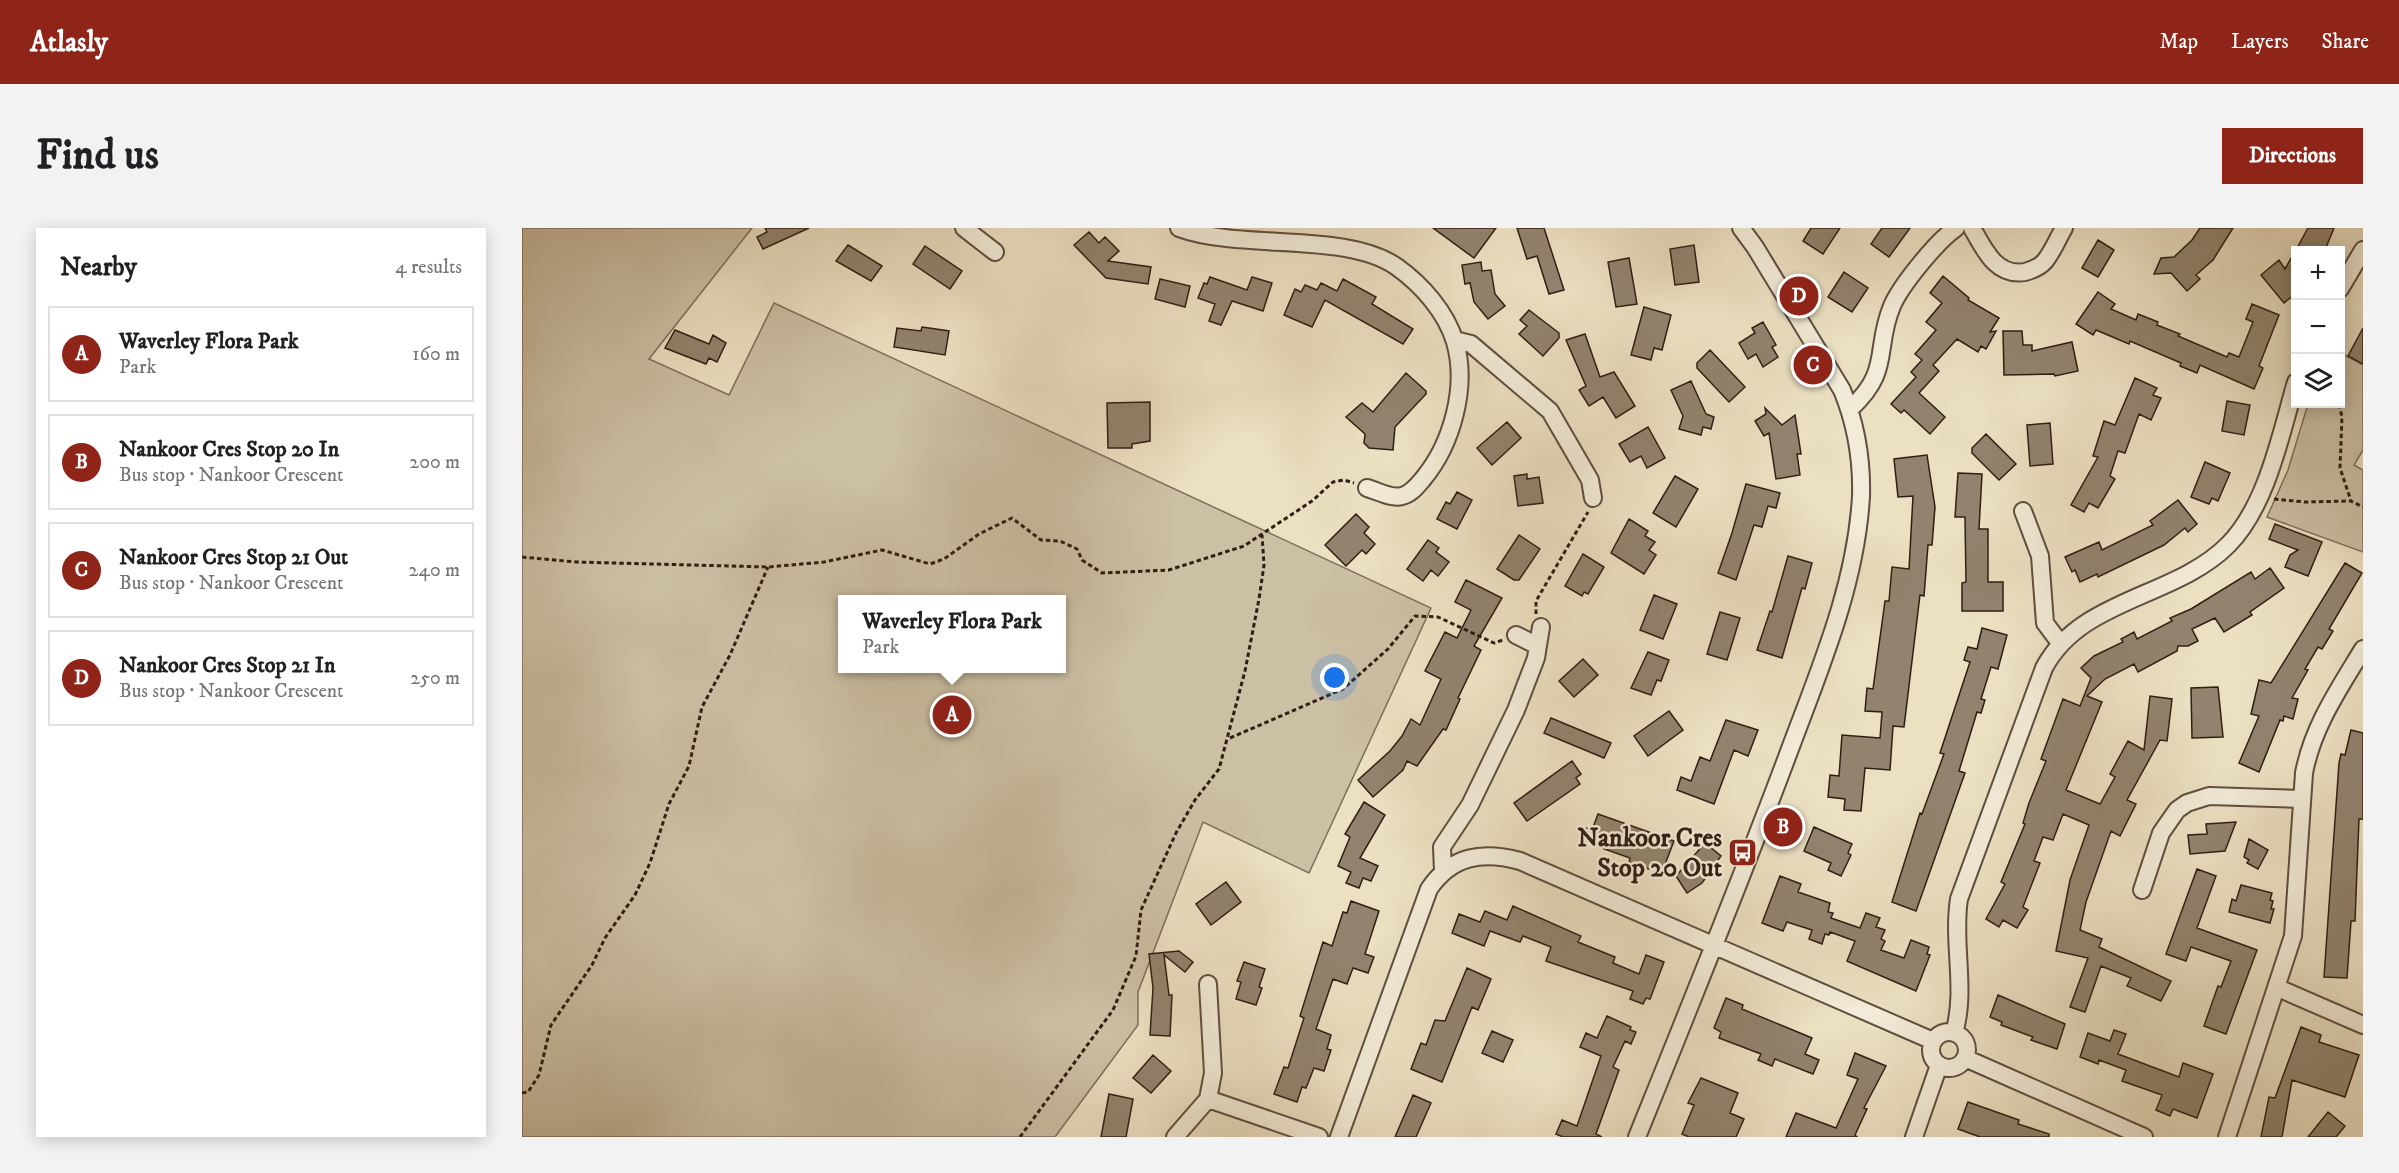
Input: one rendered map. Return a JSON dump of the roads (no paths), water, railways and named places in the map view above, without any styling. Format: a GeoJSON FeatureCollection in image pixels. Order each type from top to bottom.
{"type":"FeatureCollection","features":[{"type":"Feature","properties":{"kind":"street"},"geometry":{"type":"LineString","coordinates":[[964,228],[995,252]]}},
{"type":"Feature","properties":{"kind":"street"},"geometry":{"type":"LineString","coordinates":[[1179,228],[1221,238],[1346,249],[1376,256],[1394,265],[1425,292],[1455,340],[1459,358],[1458,401],[1442,448],[1432,467],[1410,493],[1395,497],[1367,488]]}},
{"type":"Feature","properties":{"kind":"street"},"geometry":{"type":"LineString","coordinates":[[1637,1137],[1715,946],[1820,667],[1850,573],[1861,496],[1859,449],[1850,409],[1842,390],[1741,228]]}},
{"type":"Feature","properties":{"kind":"street"},"geometry":{"type":"LineString","coordinates":[[1850,409],[1863,397],[1878,372],[1889,317],[1899,293],[1943,237],[1956,228]]}},
{"type":"Feature","properties":{"kind":"street"},"geometry":{"type":"LineString","coordinates":[[1972,228],[1995,264],[2010,272],[2020,272],[2037,267],[2045,261],[2064,228]]}},
{"type":"Feature","properties":{"kind":"street"},"geometry":{"type":"LineString","coordinates":[[2345,281],[2363,250]]}},
{"type":"Feature","properties":{"kind":"street"},"geometry":{"type":"LineString","coordinates":[[1455,340],[1472,344],[1550,411],[1590,480],[1593,498]]}},
{"type":"Feature","properties":{"kind":"street"},"geometry":{"type":"LineString","coordinates":[[1954,1033],[1959,1007],[1955,934],[1959,899],[2037,684],[2060,643],[2081,625],[2213,558],[2244,526],[2274,457],[2291,396]]}},
{"type":"Feature","properties":{"kind":"street"},"geometry":{"type":"LineString","coordinates":[[2024,511],[2040,556],[2045,623],[2060,643]]}},
{"type":"Feature","properties":{"kind":"street"},"geometry":{"type":"LineString","coordinates":[[1443,871],[1442,847],[1463,818],[1516,710],[1538,646],[1541,627]]}},
{"type":"Feature","properties":{"kind":"street"},"geometry":{"type":"LineString","coordinates":[[1516,635],[1538,646]]}},
{"type":"Feature","properties":{"kind":"street"},"geometry":{"type":"LineString","coordinates":[[2227,1137],[2289,954],[2296,917],[2306,762],[2315,733],[2362,651]]}},
{"type":"Feature","properties":{"kind":"street"},"geometry":{"type":"LineString","coordinates":[[2142,890],[2161,833],[2177,810],[2187,803],[2209,796],[2302,799]]}},
{"type":"Feature","properties":{"kind":"street"},"geometry":{"type":"LineString","coordinates":[[1339,1137],[1424,899],[1443,871],[1475,855],[1506,858],[1933,1041]]}},
{"type":"Feature","properties":{"kind":"street"},"geometry":{"type":"LineString","coordinates":[[1175,1137],[1208,1099],[1213,1072],[1208,984]]}},
{"type":"Feature","properties":{"kind":"street"},"geometry":{"type":"LineString","coordinates":[[2278,988],[2363,1025]]}},
{"type":"Feature","properties":{"kind":"street"},"geometry":{"type":"LineString","coordinates":[[1954,1033],[1965,1042],[1965,1058],[1955,1067],[1940,1065],[1931,1055],[1933,1041],[1940,1034],[1954,1033]]}},
{"type":"Feature","properties":{"kind":"street"},"geometry":{"type":"LineString","coordinates":[[1965,1058],[2144,1137]]}},
{"type":"Feature","properties":{"kind":"street"},"geometry":{"type":"LineString","coordinates":[[1914,1137],[1940,1065]]}},
{"type":"Feature","properties":{"kind":"street"},"geometry":{"type":"LineString","coordinates":[[1208,1099],[1318,1137]]}},
{"type":"Feature","properties":{"kind":"place","name":"Nankoor Cres Stop 21 In"},"geometry":{"type":"Point","coordinates":[1799,296]}},
{"type":"Feature","properties":{"kind":"place","name":"Nankoor Cres Stop 21 Out"},"geometry":{"type":"Point","coordinates":[1813,365]}},
{"type":"Feature","properties":{"kind":"place","name":"Waverley Flora Park"},"geometry":{"type":"Point","coordinates":[952,715]}},
{"type":"Feature","properties":{"kind":"place","name":"Nankoor Cres Stop 20 In"},"geometry":{"type":"Point","coordinates":[1783,827]}},
{"type":"Feature","properties":{"kind":"place","name":"Nankoor Cres Stop 20 Out"},"geometry":{"type":"Point","coordinates":[1743,853]}}]}
